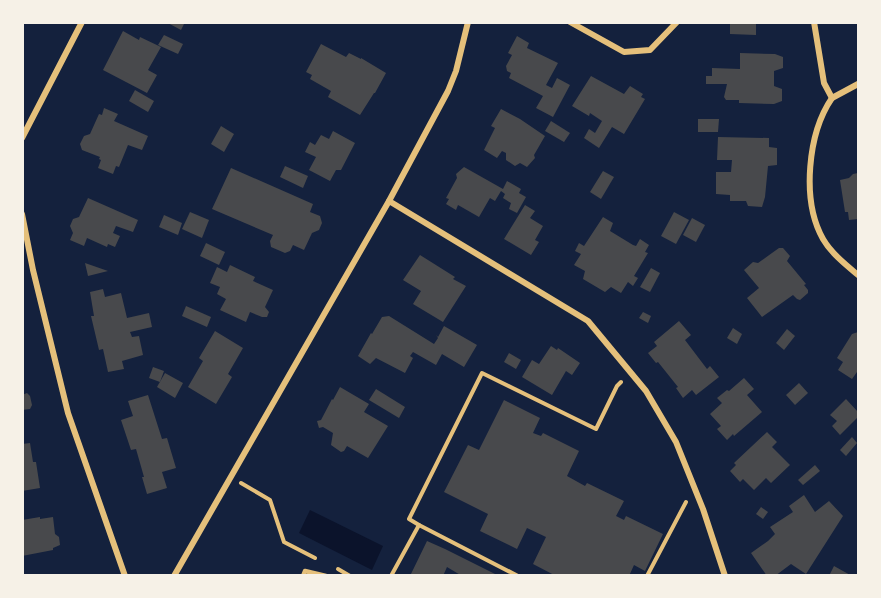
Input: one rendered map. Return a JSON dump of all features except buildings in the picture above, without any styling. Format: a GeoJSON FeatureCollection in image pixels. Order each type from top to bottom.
{"type":"FeatureCollection","features":[{"type":"Feature","properties":{"kind":"street"},"geometry":{"type":"LineString","coordinates":[[22,138],[82,22]]}},
{"type":"Feature","properties":{"kind":"street"},"geometry":{"type":"LineString","coordinates":[[174,576],[389,201],[448,91],[456,71],[468,22]]}},
{"type":"Feature","properties":{"kind":"street"},"geometry":{"type":"LineString","coordinates":[[570,22],[624,52],[650,50],[677,22]]}},
{"type":"Feature","properties":{"kind":"street"},"geometry":{"type":"LineString","coordinates":[[814,22],[824,83],[832,98]]}},
{"type":"Feature","properties":{"kind":"street"},"geometry":{"type":"LineString","coordinates":[[858,84],[832,98],[823,112],[810,164],[811,197],[823,239],[838,258],[858,275]]}},
{"type":"Feature","properties":{"kind":"street"},"geometry":{"type":"LineString","coordinates":[[389,201],[588,321],[646,391],[676,442],[725,576]]}},
{"type":"Feature","properties":{"kind":"street"},"geometry":{"type":"LineString","coordinates":[[22,214],[33,270],[68,413],[125,576]]}},
{"type":"Feature","properties":{"kind":"lane"},"geometry":{"type":"LineString","coordinates":[[303,576],[305,571],[326,576]]}},
{"type":"Feature","properties":{"kind":"path"},"geometry":{"type":"LineString","coordinates":[[518,576],[409,519],[482,373],[596,429],[617,386]]}},
{"type":"Feature","properties":{"kind":"path"},"geometry":{"type":"LineString","coordinates":[[230,477],[270,500],[284,542]]}},
{"type":"Feature","properties":{"kind":"path"},"geometry":{"type":"LineString","coordinates":[[649,575],[694,486]]}},
{"type":"Feature","properties":{"kind":"path"},"geometry":{"type":"LineString","coordinates":[[391,576],[419,525]]}},
{"type":"Feature","properties":{"kind":"water"},"geometry":{"type":"Polygon","coordinates":[[[310,510],[383,546],[372,570],[299,533],[310,510]]]}}]}
